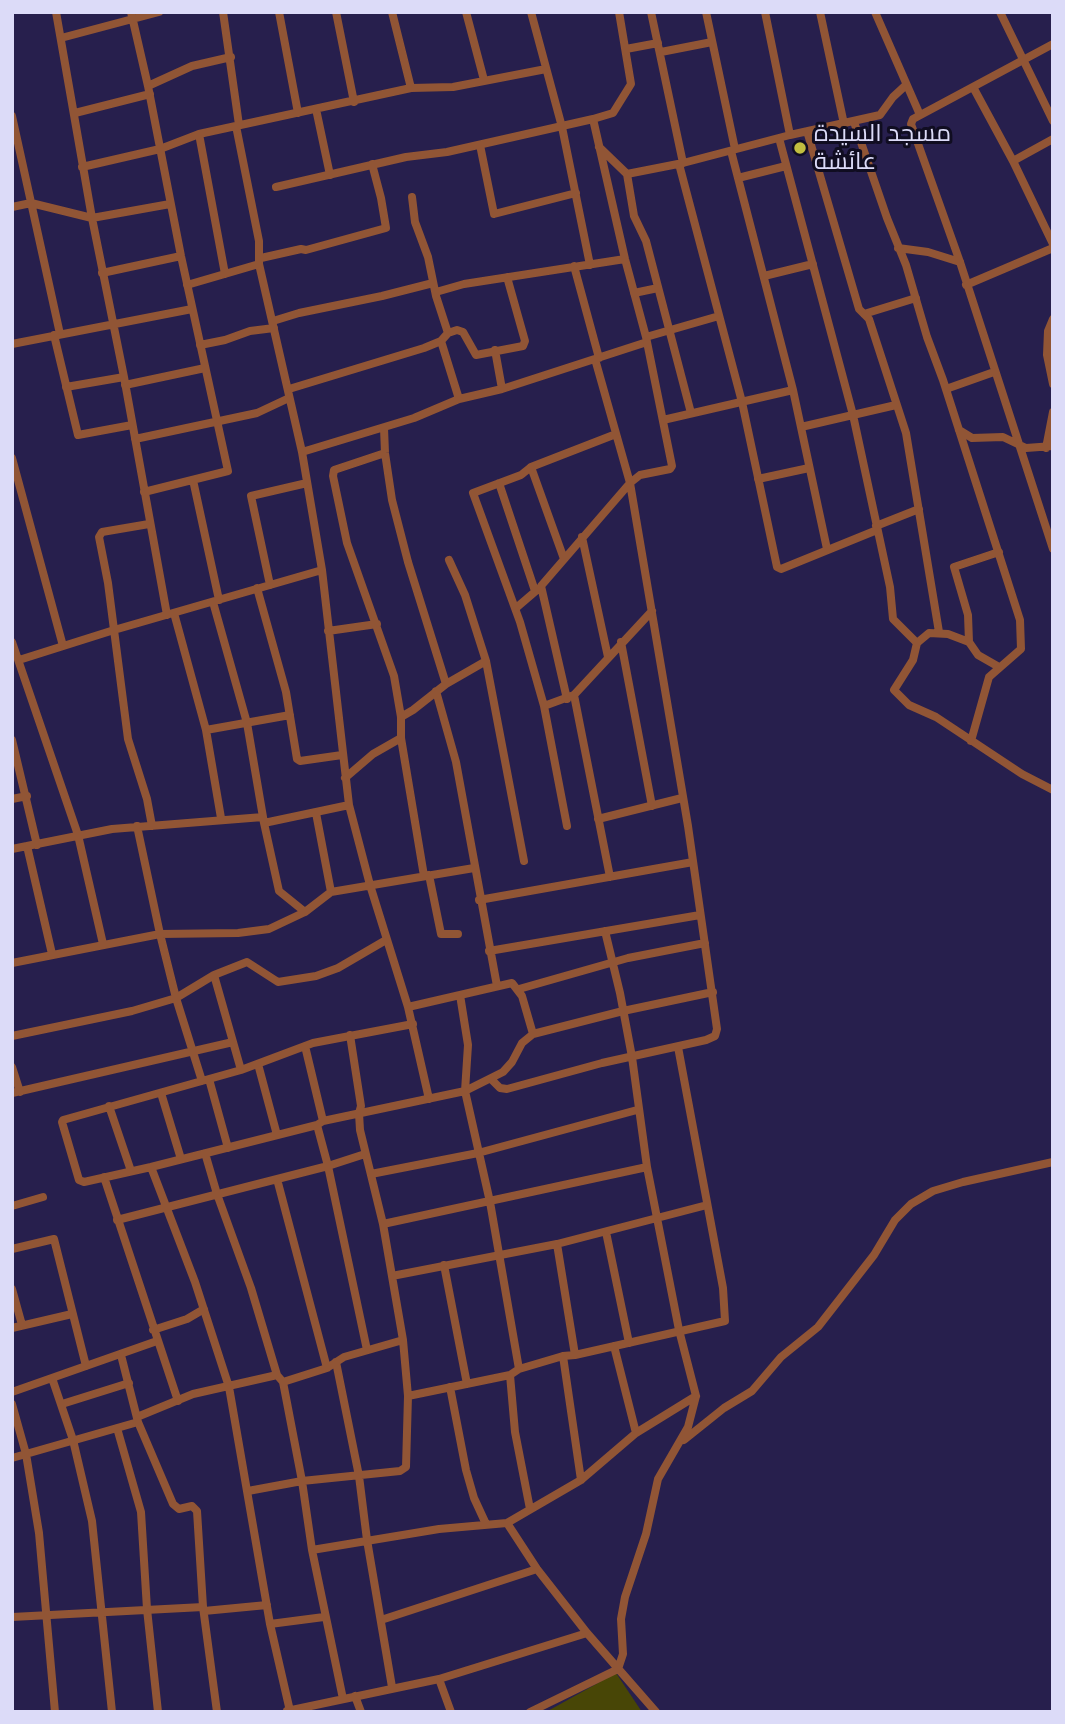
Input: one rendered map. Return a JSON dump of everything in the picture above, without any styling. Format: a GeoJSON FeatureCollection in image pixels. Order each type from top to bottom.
{"type":"FeatureCollection","features":[{"type":"Feature","properties":{"kind":"street"},"geometry":{"type":"LineString","coordinates":[[56,12],[82,167],[149,524],[171,614],[206,730],[221,818]]}},
{"type":"Feature","properties":{"kind":"street"},"geometry":{"type":"LineString","coordinates":[[61,38],[132,15],[159,12]]}},
{"type":"Feature","properties":{"kind":"street"},"geometry":{"type":"LineString","coordinates":[[223,12],[260,261],[302,452],[322,570],[349,805],[386,940],[413,1024],[429,1099]]}},
{"type":"Feature","properties":{"kind":"street"},"geometry":{"type":"LineString","coordinates":[[279,12],[298,113]]}},
{"type":"Feature","properties":{"kind":"street"},"geometry":{"type":"LineString","coordinates":[[336,12],[354,102]]}},
{"type":"Feature","properties":{"kind":"street"},"geometry":{"type":"LineString","coordinates":[[392,12],[411,88]]}},
{"type":"Feature","properties":{"kind":"street"},"geometry":{"type":"LineString","coordinates":[[466,12],[484,80]]}},
{"type":"Feature","properties":{"kind":"street"},"geometry":{"type":"LineString","coordinates":[[531,12],[562,127],[590,265]]}},
{"type":"Feature","properties":{"kind":"street"},"geometry":{"type":"LineString","coordinates":[[276,187],[372,164],[562,127],[613,113],[622,95],[630,87],[619,12]]}},
{"type":"Feature","properties":{"kind":"street"},"geometry":{"type":"LineString","coordinates":[[651,12],[681,163],[742,402],[777,567],[781,569],[919,509]]}},
{"type":"Feature","properties":{"kind":"street"},"geometry":{"type":"LineString","coordinates":[[706,12],[738,178],[793,390],[827,549]]}},
{"type":"Feature","properties":{"kind":"street"},"geometry":{"type":"LineString","coordinates":[[765,12],[790,135]]}},
{"type":"Feature","properties":{"kind":"street"},"geometry":{"type":"LineString","coordinates":[[820,12],[844,124]]}},
{"type":"Feature","properties":{"kind":"street"},"geometry":{"type":"LineString","coordinates":[[875,12],[920,115]]}},
{"type":"Feature","properties":{"kind":"street"},"geometry":{"type":"LineString","coordinates":[[1000,12],[1053,121]]}},
{"type":"Feature","properties":{"kind":"street"},"geometry":{"type":"LineString","coordinates":[[132,15],[228,471],[144,492]]}},
{"type":"Feature","properties":{"kind":"street"},"geometry":{"type":"LineString","coordinates":[[661,52],[712,42]]}},
{"type":"Feature","properties":{"kind":"street"},"geometry":{"type":"LineString","coordinates":[[626,49],[658,43]]}},
{"type":"Feature","properties":{"kind":"street"},"geometry":{"type":"LineString","coordinates":[[1053,44],[920,115],[913,119],[911,124],[960,262],[1017,444],[1049,522],[1053,549]]}},
{"type":"Feature","properties":{"kind":"street"},"geometry":{"type":"LineString","coordinates":[[75,113],[149,90],[192,66],[231,57]]}},
{"type":"Feature","properties":{"kind":"street"},"geometry":{"type":"LineString","coordinates":[[82,167],[160,149],[200,134],[411,88],[453,87],[546,69]]}},
{"type":"Feature","properties":{"kind":"street"},"geometry":{"type":"LineString","coordinates":[[627,174],[880,115],[906,85]]}},
{"type":"Feature","properties":{"kind":"street"},"geometry":{"type":"LineString","coordinates":[[966,285],[1053,246],[1013,160],[973,87]]}},
{"type":"Feature","properties":{"kind":"street"},"geometry":{"type":"LineString","coordinates":[[316,110],[330,175]]}},
{"type":"Feature","properties":{"kind":"street"},"geometry":{"type":"LineString","coordinates":[[12,116],[78,435],[132,425]]}},
{"type":"Feature","properties":{"kind":"street"},"geometry":{"type":"LineString","coordinates":[[516,608],[538,589],[630,483],[640,475],[671,468],[646,339],[593,119]]}},
{"type":"Feature","properties":{"kind":"street"},"geometry":{"type":"LineString","coordinates":[[854,122],[906,265],[926,337],[946,389],[1020,620],[1021,647],[988,681],[971,741]]}},
{"type":"Feature","properties":{"kind":"street"},"geometry":{"type":"LineString","coordinates":[[807,131],[859,309],[869,319],[909,444],[939,632]]}},
{"type":"Feature","properties":{"kind":"street"},"geometry":{"type":"LineString","coordinates":[[200,134],[225,274]]}},
{"type":"Feature","properties":{"kind":"street"},"geometry":{"type":"LineString","coordinates":[[779,138],[853,415],[890,587],[893,619],[917,643]]}},
{"type":"Feature","properties":{"kind":"street"},"geometry":{"type":"LineString","coordinates":[[1013,160],[1053,139]]}},
{"type":"Feature","properties":{"kind":"street"},"geometry":{"type":"LineString","coordinates":[[480,145],[494,214],[576,193]]}},
{"type":"Feature","properties":{"kind":"street"},"geometry":{"type":"LineString","coordinates":[[599,147],[627,174],[634,216],[646,241],[691,413]]}},
{"type":"Feature","properties":{"kind":"street"},"geometry":{"type":"LineString","coordinates":[[187,285],[301,248],[306,250],[386,228],[372,164]]}},
{"type":"Feature","properties":{"kind":"street"},"geometry":{"type":"LineString","coordinates":[[738,178],[786,166]]}},
{"type":"Feature","properties":{"kind":"street"},"geometry":{"type":"LineString","coordinates":[[412,197],[415,222],[428,257],[448,333]]}},
{"type":"Feature","properties":{"kind":"street"},"geometry":{"type":"LineString","coordinates":[[12,207],[31,202],[92,218],[170,204]]}},
{"type":"Feature","properties":{"kind":"street"},"geometry":{"type":"LineString","coordinates":[[898,248],[928,252],[960,262]]}},
{"type":"Feature","properties":{"kind":"street"},"geometry":{"type":"LineString","coordinates":[[102,273],[181,256]]}},
{"type":"Feature","properties":{"kind":"street"},"geometry":{"type":"LineString","coordinates":[[436,292],[464,284],[625,258]]}},
{"type":"Feature","properties":{"kind":"street"},"geometry":{"type":"LineString","coordinates":[[764,276],[813,264]]}},
{"type":"Feature","properties":{"kind":"street"},"geometry":{"type":"LineString","coordinates":[[491,1079],[500,1088],[508,1089],[575,1069],[678,1046],[715,1036],[718,1019],[630,483],[575,266]]}},
{"type":"Feature","properties":{"kind":"street"},"geometry":{"type":"LineString","coordinates":[[135,439],[257,413],[289,393],[440,341],[448,333],[457,330],[463,332],[476,355],[523,346],[525,344],[507,277]]}},
{"type":"Feature","properties":{"kind":"street"},"geometry":{"type":"LineString","coordinates":[[200,345],[273,325],[299,313],[433,283]]}},
{"type":"Feature","properties":{"kind":"street"},"geometry":{"type":"LineString","coordinates":[[634,293],[658,288]]}},
{"type":"Feature","properties":{"kind":"street"},"geometry":{"type":"LineString","coordinates":[[864,314],[916,298]]}},
{"type":"Feature","properties":{"kind":"street"},"geometry":{"type":"LineString","coordinates":[[13,342],[192,309]]}},
{"type":"Feature","properties":{"kind":"street"},"geometry":{"type":"LineString","coordinates":[[302,452],[414,418],[459,399],[502,390],[719,316]]}},
{"type":"Feature","properties":{"kind":"street"},"geometry":{"type":"LineString","coordinates":[[1053,319],[1048,331],[1046,355],[1053,384]]}},
{"type":"Feature","properties":{"kind":"street"},"geometry":{"type":"LineString","coordinates":[[440,341],[459,399]]}},
{"type":"Feature","properties":{"kind":"street"},"geometry":{"type":"LineString","coordinates":[[495,350],[502,390]]}},
{"type":"Feature","properties":{"kind":"street"},"geometry":{"type":"LineString","coordinates":[[66,387],[205,368]]}},
{"type":"Feature","properties":{"kind":"street"},"geometry":{"type":"LineString","coordinates":[[946,389],[994,372]]}},
{"type":"Feature","properties":{"kind":"street"},"geometry":{"type":"LineString","coordinates":[[663,420],[793,390]]}},
{"type":"Feature","properties":{"kind":"street"},"geometry":{"type":"LineString","coordinates":[[801,427],[896,405]]}},
{"type":"Feature","properties":{"kind":"street"},"geometry":{"type":"LineString","coordinates":[[959,430],[972,438],[999,436],[1031,449],[1049,447],[1053,412]]}},
{"type":"Feature","properties":{"kind":"street"},"geometry":{"type":"LineString","coordinates":[[384,428],[392,499],[408,562],[446,684]]}},
{"type":"Feature","properties":{"kind":"street"},"geometry":{"type":"LineString","coordinates":[[567,826],[544,706],[516,608],[472,496],[475,492],[521,475],[531,467],[616,434]]}},
{"type":"Feature","properties":{"kind":"street"},"geometry":{"type":"LineString","coordinates":[[385,453],[334,470],[332,473],[338,509],[348,543],[394,676],[401,718],[401,738],[426,875],[441,934],[458,934]]}},
{"type":"Feature","properties":{"kind":"street"},"geometry":{"type":"LineString","coordinates":[[12,458],[63,646]]}},
{"type":"Feature","properties":{"kind":"street"},"geometry":{"type":"LineString","coordinates":[[531,467],[564,559]]}},
{"type":"Feature","properties":{"kind":"street"},"geometry":{"type":"LineString","coordinates":[[758,479],[809,468]]}},
{"type":"Feature","properties":{"kind":"street"},"geometry":{"type":"LineString","coordinates":[[193,480],[216,601],[247,723],[279,891],[305,912]]}},
{"type":"Feature","properties":{"kind":"street"},"geometry":{"type":"LineString","coordinates":[[270,585],[251,496],[307,484]]}},
{"type":"Feature","properties":{"kind":"street"},"geometry":{"type":"LineString","coordinates":[[499,484],[538,589],[570,697],[610,877]]}},
{"type":"Feature","properties":{"kind":"street"},"geometry":{"type":"LineString","coordinates":[[149,524],[99,534],[128,739],[152,825]]}},
{"type":"Feature","properties":{"kind":"street"},"geometry":{"type":"LineString","coordinates":[[582,537],[608,657]]}},
{"type":"Feature","properties":{"kind":"street"},"geometry":{"type":"LineString","coordinates":[[999,552],[954,567],[968,615],[969,642],[978,655],[999,667]]}},
{"type":"Feature","properties":{"kind":"street"},"geometry":{"type":"LineString","coordinates":[[449,560],[465,595],[485,661],[524,861]]}},
{"type":"Feature","properties":{"kind":"street"},"geometry":{"type":"LineString","coordinates":[[17,665],[63,646],[114,630],[322,570]]}},
{"type":"Feature","properties":{"kind":"street"},"geometry":{"type":"LineString","coordinates":[[257,588],[284,681],[298,760],[342,755]]}},
{"type":"Feature","properties":{"kind":"street"},"geometry":{"type":"LineString","coordinates":[[544,706],[570,697],[652,611]]}},
{"type":"Feature","properties":{"kind":"street"},"geometry":{"type":"LineString","coordinates":[[328,631],[377,624]]}},
{"type":"Feature","properties":{"kind":"street"},"geometry":{"type":"LineString","coordinates":[[969,642],[939,632],[929,633],[917,643],[913,660],[895,687],[895,692],[909,705],[936,717],[1022,774],[1053,790]]}},
{"type":"Feature","properties":{"kind":"street"},"geometry":{"type":"LineString","coordinates":[[12,642],[17,665],[78,835],[103,944]]}},
{"type":"Feature","properties":{"kind":"street"},"geometry":{"type":"LineString","coordinates":[[621,642],[652,806]]}},
{"type":"Feature","properties":{"kind":"street"},"geometry":{"type":"LineString","coordinates":[[401,718],[446,684],[485,661]]}},
{"type":"Feature","properties":{"kind":"street"},"geometry":{"type":"LineString","coordinates":[[436,691],[456,762],[497,986]]}},
{"type":"Feature","properties":{"kind":"street"},"geometry":{"type":"LineString","coordinates":[[206,730],[290,715]]}},
{"type":"Feature","properties":{"kind":"street"},"geometry":{"type":"LineString","coordinates":[[345,778],[373,754],[401,738]]}},
{"type":"Feature","properties":{"kind":"street"},"geometry":{"type":"LineString","coordinates":[[12,740],[37,845]]}},
{"type":"Feature","properties":{"kind":"street"},"geometry":{"type":"LineString","coordinates":[[12,799],[27,796]]}},
{"type":"Feature","properties":{"kind":"street"},"geometry":{"type":"LineString","coordinates":[[598,819],[682,798]]}},
{"type":"Feature","properties":{"kind":"street"},"geometry":{"type":"LineString","coordinates":[[12,849],[78,835],[152,825],[221,818],[264,820],[316,813],[349,805]]}},
{"type":"Feature","properties":{"kind":"street"},"geometry":{"type":"LineString","coordinates":[[316,813],[331,892]]}},
{"type":"Feature","properties":{"kind":"street"},"geometry":{"type":"LineString","coordinates":[[137,827],[176,998],[228,1147]]}},
{"type":"Feature","properties":{"kind":"street"},"geometry":{"type":"LineString","coordinates":[[27,846],[51,954]]}},
{"type":"Feature","properties":{"kind":"street"},"geometry":{"type":"LineString","coordinates":[[480,900],[693,862]]}},
{"type":"Feature","properties":{"kind":"street"},"geometry":{"type":"LineString","coordinates":[[12,963],[160,934],[238,933],[269,929],[305,912],[331,892],[474,867]]}},
{"type":"Feature","properties":{"kind":"street"},"geometry":{"type":"LineString","coordinates":[[489,951],[700,915]]}},
{"type":"Feature","properties":{"kind":"street"},"geometry":{"type":"LineString","coordinates":[[530,1712],[618,1669],[623,1654],[621,1619],[625,1597],[648,1527],[657,1479],[688,1427],[696,1396],[679,1330],[657,1219],[637,1110],[632,1057],[605,931]]}},
{"type":"Feature","properties":{"kind":"street"},"geometry":{"type":"LineString","coordinates":[[12,1036],[131,1011],[176,998],[215,975],[247,962],[278,982],[316,976],[338,968],[386,940]]}},
{"type":"Feature","properties":{"kind":"street"},"geometry":{"type":"LineString","coordinates":[[519,989],[612,963],[705,943]]}},
{"type":"Feature","properties":{"kind":"street"},"geometry":{"type":"LineString","coordinates":[[215,975],[241,1070]]}},
{"type":"Feature","properties":{"kind":"street"},"geometry":{"type":"LineString","coordinates":[[408,1007],[512,983],[519,989],[533,1034]]}},
{"type":"Feature","properties":{"kind":"street"},"geometry":{"type":"LineString","coordinates":[[413,1024],[305,1046],[241,1070],[63,1120],[79,1180],[84,1182],[151,1167],[359,1113],[465,1091],[509,1067],[522,1043],[533,1034],[713,992]]}},
{"type":"Feature","properties":{"kind":"street"},"geometry":{"type":"LineString","coordinates":[[460,995],[468,1045],[465,1091],[490,1202],[519,1369]]}},
{"type":"Feature","properties":{"kind":"street"},"geometry":{"type":"LineString","coordinates":[[248,1491],[302,1481],[400,1471],[406,1467],[408,1459],[408,1396],[403,1340],[383,1224],[365,1154],[359,1113],[361,1106],[349,1035]]}},
{"type":"Feature","properties":{"kind":"street"},"geometry":{"type":"LineString","coordinates":[[12,1067],[16,1092],[233,1042]]}},
{"type":"Feature","properties":{"kind":"street"},"geometry":{"type":"LineString","coordinates":[[305,1046],[367,1350]]}},
{"type":"Feature","properties":{"kind":"street"},"geometry":{"type":"LineString","coordinates":[[408,1396],[510,1375],[519,1369],[563,1356],[722,1323],[726,1317],[678,1046]]}},
{"type":"Feature","properties":{"kind":"street"},"geometry":{"type":"LineString","coordinates":[[258,1064],[276,1135]]}},
{"type":"Feature","properties":{"kind":"street"},"geometry":{"type":"LineString","coordinates":[[161,1093],[181,1159]]}},
{"type":"Feature","properties":{"kind":"street"},"geometry":{"type":"LineString","coordinates":[[109,1106],[131,1171]]}},
{"type":"Feature","properties":{"kind":"street"},"geometry":{"type":"LineString","coordinates":[[371,1174],[478,1153],[637,1110]]}},
{"type":"Feature","properties":{"kind":"street"},"geometry":{"type":"LineString","coordinates":[[205,1153],[280,1378],[302,1481],[324,1617],[343,1699]]}},
{"type":"Feature","properties":{"kind":"street"},"geometry":{"type":"LineString","coordinates":[[117,1220],[365,1154]]}},
{"type":"Feature","properties":{"kind":"street"},"geometry":{"type":"LineString","coordinates":[[679,1444],[705,1422],[752,1391],[781,1357],[818,1327],[874,1255],[895,1220],[911,1204],[933,1191],[953,1185],[1053,1162]]}},
{"type":"Feature","properties":{"kind":"street"},"geometry":{"type":"LineString","coordinates":[[151,1167],[204,1309],[229,1387],[270,1624],[292,1711],[439,1679],[587,1633]]}},
{"type":"Feature","properties":{"kind":"street"},"geometry":{"type":"LineString","coordinates":[[383,1224],[647,1167]]}},
{"type":"Feature","properties":{"kind":"street"},"geometry":{"type":"LineString","coordinates":[[104,1177],[178,1401]]}},
{"type":"Feature","properties":{"kind":"street"},"geometry":{"type":"LineString","coordinates":[[277,1179],[327,1368]]}},
{"type":"Feature","properties":{"kind":"street"},"geometry":{"type":"LineString","coordinates":[[12,1206],[43,1197]]}},
{"type":"Feature","properties":{"kind":"street"},"geometry":{"type":"LineString","coordinates":[[392,1276],[557,1244],[707,1205]]}},
{"type":"Feature","properties":{"kind":"street"},"geometry":{"type":"LineString","coordinates":[[606,1232],[629,1343]]}},
{"type":"Feature","properties":{"kind":"street"},"geometry":{"type":"LineString","coordinates":[[12,1250],[54,1239],[86,1366]]}},
{"type":"Feature","properties":{"kind":"street"},"geometry":{"type":"LineString","coordinates":[[557,1244],[575,1355]]}},
{"type":"Feature","properties":{"kind":"street"},"geometry":{"type":"LineString","coordinates":[[444,1265],[467,1384]]}},
{"type":"Feature","properties":{"kind":"street"},"geometry":{"type":"LineString","coordinates":[[12,1289],[22,1325]]}},
{"type":"Feature","properties":{"kind":"street"},"geometry":{"type":"LineString","coordinates":[[153,1330],[187,1319],[204,1309]]}},
{"type":"Feature","properties":{"kind":"street"},"geometry":{"type":"LineString","coordinates":[[12,1328],[72,1314]]}},
{"type":"Feature","properties":{"kind":"street"},"geometry":{"type":"LineString","coordinates":[[12,1458],[117,1428],[203,1391],[327,1368],[344,1357],[403,1340]]}},
{"type":"Feature","properties":{"kind":"street"},"geometry":{"type":"LineString","coordinates":[[12,1392],[157,1341]]}},
{"type":"Feature","properties":{"kind":"street"},"geometry":{"type":"LineString","coordinates":[[614,1346],[636,1433]]}},
{"type":"Feature","properties":{"kind":"street"},"geometry":{"type":"LineString","coordinates":[[121,1355],[138,1420],[173,1504],[179,1509],[191,1506],[197,1511],[203,1609],[217,1712]]}},
{"type":"Feature","properties":{"kind":"street"},"geometry":{"type":"LineString","coordinates":[[563,1356],[581,1480]]}},
{"type":"Feature","properties":{"kind":"street"},"geometry":{"type":"LineString","coordinates":[[336,1362],[359,1476],[367,1540],[393,1687]]}},
{"type":"Feature","properties":{"kind":"street"},"geometry":{"type":"LineString","coordinates":[[510,1375],[515,1432],[530,1509]]}},
{"type":"Feature","properties":{"kind":"street"},"geometry":{"type":"LineString","coordinates":[[52,1378],[74,1440],[92,1521],[112,1712]]}},
{"type":"Feature","properties":{"kind":"street"},"geometry":{"type":"LineString","coordinates":[[62,1404],[129,1383]]}},
{"type":"Feature","properties":{"kind":"street"},"geometry":{"type":"LineString","coordinates":[[450,1387],[466,1470],[474,1498],[486,1524]]}},
{"type":"Feature","properties":{"kind":"street"},"geometry":{"type":"LineString","coordinates":[[312,1550],[367,1540],[508,1523],[581,1480],[636,1433],[696,1396]]}},
{"type":"Feature","properties":{"kind":"street"},"geometry":{"type":"LineString","coordinates":[[12,1404],[26,1454],[39,1533],[55,1712]]}},
{"type":"Feature","properties":{"kind":"street"},"geometry":{"type":"LineString","coordinates":[[117,1428],[141,1512],[147,1609],[158,1712]]}},
{"type":"Feature","properties":{"kind":"street"},"geometry":{"type":"LineString","coordinates":[[508,1523],[537,1569],[587,1633],[656,1712]]}},
{"type":"Feature","properties":{"kind":"street"},"geometry":{"type":"LineString","coordinates":[[381,1620],[537,1569]]}},
{"type":"Feature","properties":{"kind":"street"},"geometry":{"type":"LineString","coordinates":[[12,1617],[267,1605]]}},
{"type":"Feature","properties":{"kind":"street"},"geometry":{"type":"LineString","coordinates":[[270,1624],[324,1617]]}},
{"type":"Feature","properties":{"kind":"street"},"geometry":{"type":"LineString","coordinates":[[439,1679],[451,1712]]}},
{"type":"Feature","properties":{"kind":"street"},"geometry":{"type":"LineString","coordinates":[[355,1696],[361,1712]]}},
{"type":"Feature","properties":{"kind":"shaded area"},"geometry":{"type":"Polygon","coordinates":[[[616,1673],[642,1712],[546,1712],[616,1673]]]}},
{"type":"Feature","properties":{"kind":"place","name":"مسجد السيدة عائشة"},"geometry":{"type":"Point","coordinates":[800,148]}}]}
